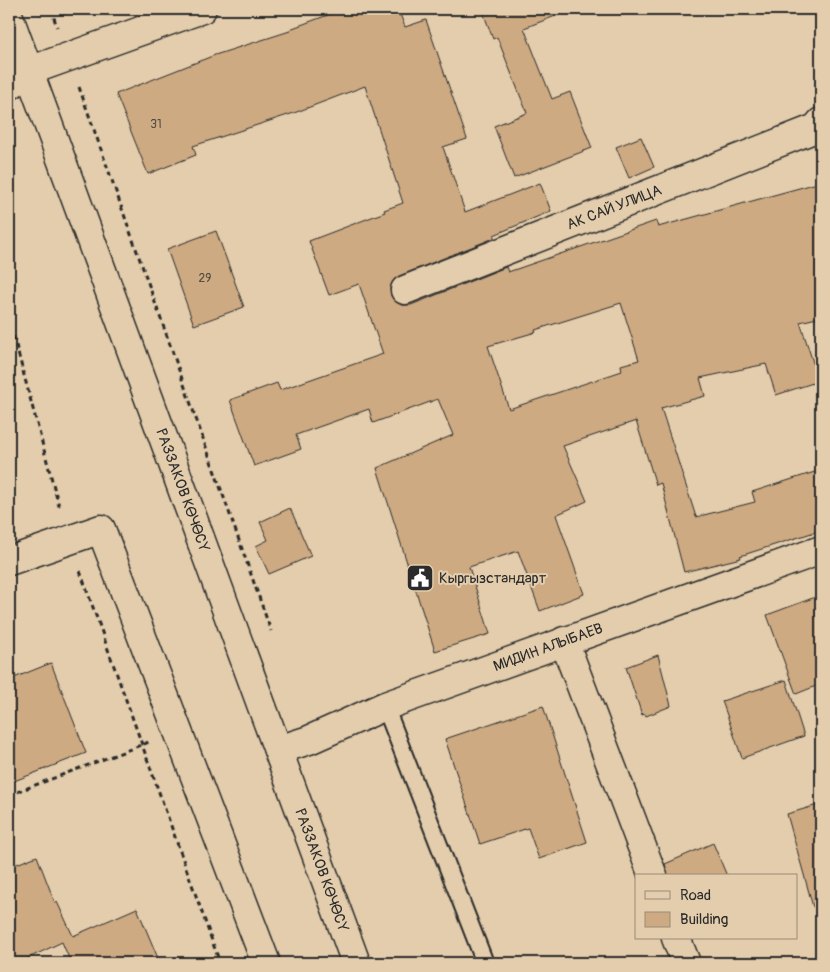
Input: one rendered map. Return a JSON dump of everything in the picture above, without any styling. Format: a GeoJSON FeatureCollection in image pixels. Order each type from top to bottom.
{"type":"FeatureCollection","features":[{"type":"Feature","properties":{"kind":"main road"},"geometry":{"type":"LineString","coordinates":[[19,78],[174,14],[202,9]]}},
{"type":"Feature","properties":{"kind":"main road","name":"РАЗЗАКОВ КӨЧӨСҮ"},"geometry":{"type":"LineString","coordinates":[[9,17],[19,78],[278,750],[356,963]]}},
{"type":"Feature","properties":{"kind":"main road","name":"АК САЙ УЛИЦА"},"geometry":{"type":"LineString","coordinates":[[405,290],[816,128],[821,122]]}},
{"type":"Feature","properties":{"kind":"main road"},"geometry":{"type":"LineString","coordinates":[[9,561],[101,529],[266,963]]}},
{"type":"Feature","properties":{"kind":"main road","name":"МИДИН АЛЫБАЕВ"},"geometry":{"type":"LineString","coordinates":[[278,750],[309,740],[385,706],[821,550]]}},
{"type":"Feature","properties":{"kind":"main road"},"geometry":{"type":"LineString","coordinates":[[564,641],[652,874]]}},
{"type":"Feature","properties":{"kind":"main road"},"geometry":{"type":"LineString","coordinates":[[677,940],[686,963]]}},
{"type":"Feature","properties":{"kind":"lane"},"geometry":{"type":"LineString","coordinates":[[385,706],[485,963]]}},
{"type":"Feature","properties":{"kind":"path"},"geometry":{"type":"LineString","coordinates":[[51,9],[273,637]]}},
{"type":"Feature","properties":{"kind":"path"},"geometry":{"type":"LineString","coordinates":[[9,795],[178,731]]}},
{"type":"Feature","properties":{"kind":"building"},"geometry":{"type":"Polygon","coordinates":[[[344,9],[398,9],[405,27],[426,20],[467,139],[443,147],[465,212],[540,183],[551,211],[494,235],[494,238],[399,276],[393,281],[390,288],[391,296],[402,305],[411,305],[506,267],[508,272],[656,221],[658,227],[821,182],[821,317],[800,322],[819,381],[776,395],[766,364],[700,378],[705,396],[661,408],[696,517],[755,502],[752,492],[821,470],[821,530],[740,556],[741,558],[684,572],[661,483],[656,485],[636,421],[563,446],[587,501],[556,515],[584,594],[540,611],[518,551],[469,567],[490,634],[435,651],[377,468],[453,435],[438,399],[373,423],[369,409],[296,435],[301,449],[254,466],[230,400],[277,383],[280,390],[383,354],[359,284],[329,295],[309,241],[385,212],[384,210],[403,203],[365,86],[294,113],[193,146],[196,155],[148,174],[116,94],[215,55],[290,31],[290,29],[344,9]],[[621,303],[488,346],[509,409],[622,371],[621,365],[639,360],[621,303]]]}},
{"type":"Feature","properties":{"kind":"building"},"geometry":{"type":"Polygon","coordinates":[[[482,9],[566,9],[566,12],[524,28],[552,99],[570,92],[592,148],[514,178],[494,126],[527,113],[497,37],[493,39],[482,9]]]}},
{"type":"Feature","properties":{"kind":"building"},"geometry":{"type":"Polygon","coordinates":[[[641,137],[654,167],[629,178],[616,147],[641,137]]]}},
{"type":"Feature","properties":{"kind":"building"},"geometry":{"type":"Polygon","coordinates":[[[216,231],[244,307],[194,325],[167,249],[216,231]]]}},
{"type":"Feature","properties":{"kind":"building"},"geometry":{"type":"Polygon","coordinates":[[[290,508],[311,556],[269,574],[256,546],[268,540],[260,522],[290,508]]]}},
{"type":"Feature","properties":{"kind":"building"},"geometry":{"type":"Polygon","coordinates":[[[821,595],[821,684],[796,694],[767,615],[821,595]]]}},
{"type":"Feature","properties":{"kind":"building"},"geometry":{"type":"Polygon","coordinates":[[[658,655],[671,706],[646,716],[645,714],[642,715],[626,667],[658,655]]]}},
{"type":"Feature","properties":{"kind":"building"},"geometry":{"type":"Polygon","coordinates":[[[51,663],[86,753],[9,783],[9,680],[51,663]]]}},
{"type":"Feature","properties":{"kind":"building"},"geometry":{"type":"Polygon","coordinates":[[[786,680],[804,736],[742,758],[722,701],[786,680]]]}},
{"type":"Feature","properties":{"kind":"building"},"geometry":{"type":"Polygon","coordinates":[[[543,706],[587,842],[539,859],[528,828],[480,844],[445,739],[543,706]]]}},
{"type":"Feature","properties":{"kind":"building"},"geometry":{"type":"Polygon","coordinates":[[[821,804],[821,906],[813,907],[787,814],[821,804]]]}},
{"type":"Feature","properties":{"kind":"building"},"geometry":{"type":"Polygon","coordinates":[[[713,843],[726,874],[668,874],[665,864],[713,843]]]}},
{"type":"Feature","properties":{"kind":"building"},"geometry":{"type":"Polygon","coordinates":[[[37,856],[55,903],[57,902],[73,936],[137,908],[160,963],[71,963],[62,942],[18,963],[9,963],[9,867],[37,856]]]}},
{"type":"Feature","properties":{"kind":"place","name":"Кыргызстандарт"},"geometry":{"type":"Point","coordinates":[420,578]}}]}
